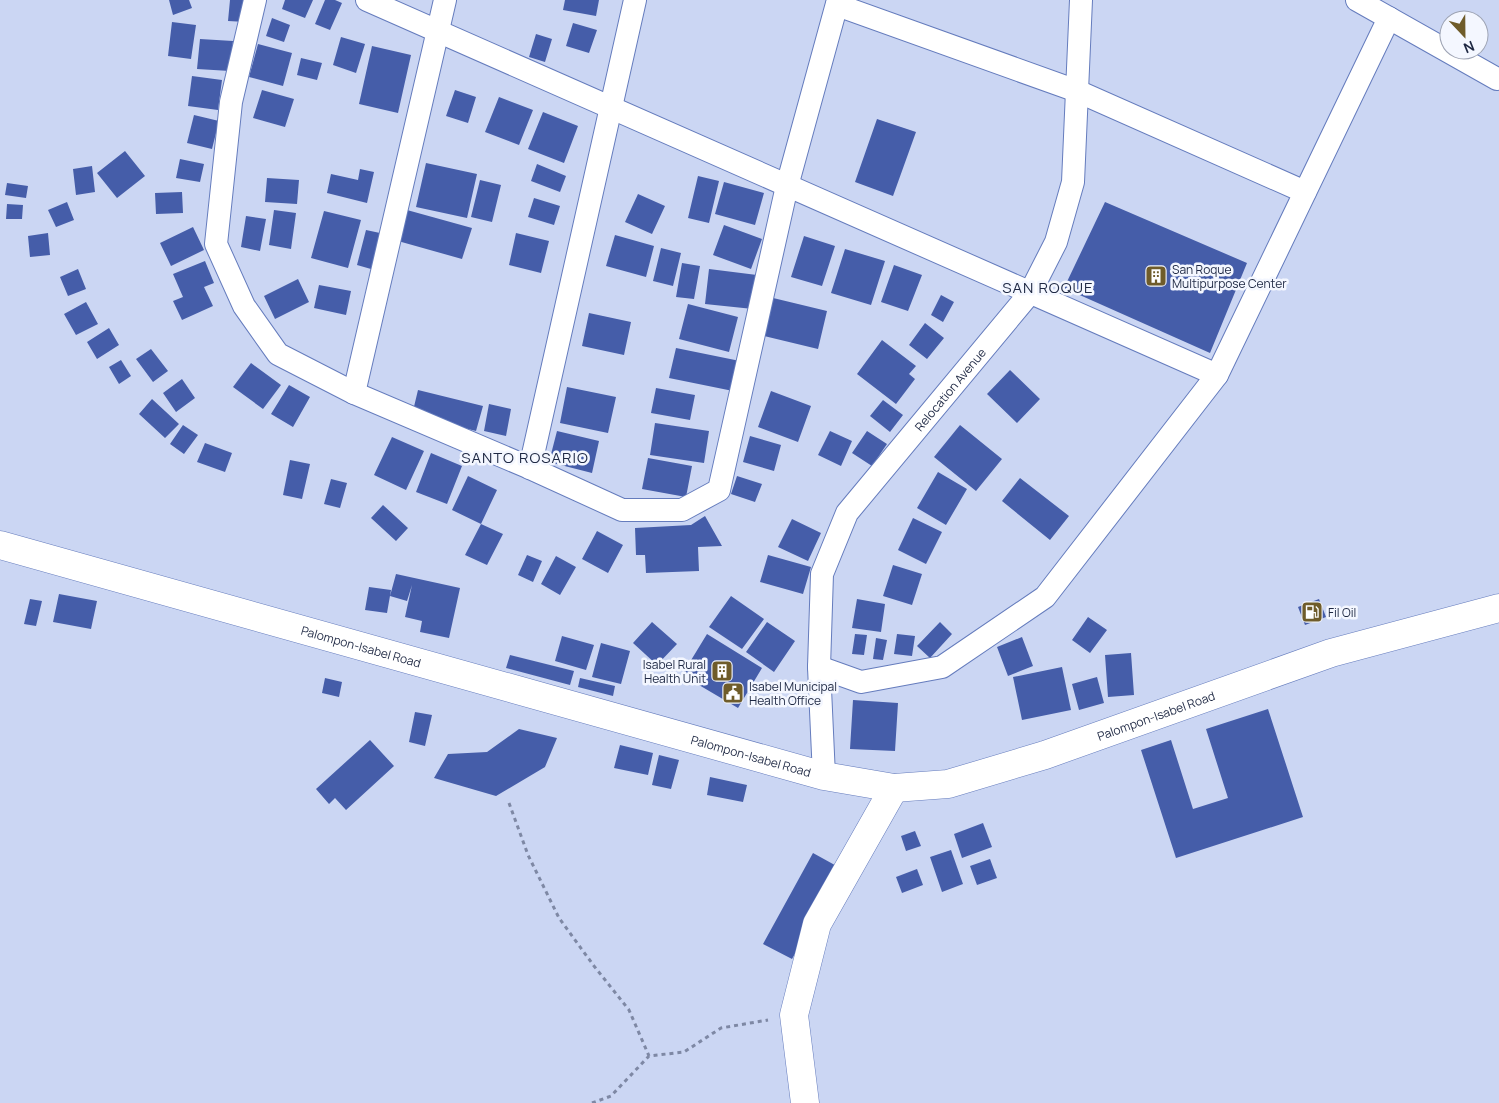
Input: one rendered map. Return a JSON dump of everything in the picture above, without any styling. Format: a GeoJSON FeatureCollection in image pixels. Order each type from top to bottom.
{"type":"FeatureCollection","features":[{"type":"Feature","properties":{"kind":"main road","name":"Palompon-Isabel Road"},"geometry":{"type":"LineString","coordinates":[[0,544],[824,776],[894,788],[948,784],[1045,756],[1331,653],[1499,608]]}},
{"type":"Feature","properties":{"kind":"main road"},"geometry":{"type":"LineString","coordinates":[[805,1103],[794,1015],[817,924],[894,788]]}},
{"type":"Feature","properties":{"kind":"street"},"geometry":{"type":"LineString","coordinates":[[255,0],[231,102],[216,244],[244,306],[278,354],[354,393],[530,468],[622,510],[682,510],[719,490],[787,186],[838,2],[1077,91],[1305,192]]}},
{"type":"Feature","properties":{"kind":"street"},"geometry":{"type":"LineString","coordinates":[[367,0],[1217,375]]}},
{"type":"Feature","properties":{"kind":"street"},"geometry":{"type":"LineString","coordinates":[[354,393],[445,0]]}},
{"type":"Feature","properties":{"kind":"street"},"geometry":{"type":"LineString","coordinates":[[530,468],[635,0]]}},
{"type":"Feature","properties":{"kind":"street","name":"Relocation Avenue"},"geometry":{"type":"LineString","coordinates":[[824,776],[819,667],[822,574],[847,513],[1030,293],[1056,242],[1073,182],[1081,0]]}},
{"type":"Feature","properties":{"kind":"street"},"geometry":{"type":"LineString","coordinates":[[1357,0],[1497,79]]}},
{"type":"Feature","properties":{"kind":"street"},"geometry":{"type":"LineString","coordinates":[[819,667],[861,682],[942,667],[1045,597],[1217,375],[1389,18]]}},
{"type":"Feature","properties":{"kind":"path"},"geometry":{"type":"LineString","coordinates":[[509,803],[528,855],[560,918],[594,966],[629,1010],[649,1056]]}},
{"type":"Feature","properties":{"kind":"path"},"geometry":{"type":"LineString","coordinates":[[592,1103],[611,1096],[649,1056],[684,1052],[721,1028],[794,1015]]}},
{"type":"Feature","properties":{"kind":"building"},"geometry":{"type":"Polygon","coordinates":[[[169,0],[189,0],[192,8],[173,15],[169,0]]]}},
{"type":"Feature","properties":{"kind":"building"},"geometry":{"type":"Polygon","coordinates":[[[230,0],[248,0],[246,22],[228,21],[230,0]]]}},
{"type":"Feature","properties":{"kind":"building"},"geometry":{"type":"Polygon","coordinates":[[[285,0],[313,0],[305,18],[282,9],[285,0]]]}},
{"type":"Feature","properties":{"kind":"building"},"geometry":{"type":"Polygon","coordinates":[[[325,0],[335,0],[342,3],[330,30],[315,24],[325,0]]]}},
{"type":"Feature","properties":{"kind":"building"},"geometry":{"type":"Polygon","coordinates":[[[565,0],[599,0],[596,16],[563,10],[565,0]]]}},
{"type":"Feature","properties":{"kind":"building"},"geometry":{"type":"Polygon","coordinates":[[[272,18],[290,25],[284,42],[266,36],[272,18]]]}},
{"type":"Feature","properties":{"kind":"building"},"geometry":{"type":"Polygon","coordinates":[[[172,22],[196,25],[191,59],[168,56],[172,22]]]}},
{"type":"Feature","properties":{"kind":"building"},"geometry":{"type":"Polygon","coordinates":[[[573,23],[597,30],[589,53],[566,46],[573,23]]]}},
{"type":"Feature","properties":{"kind":"building"},"geometry":{"type":"Polygon","coordinates":[[[536,34],[552,39],[545,62],[529,57],[536,34]]]}},
{"type":"Feature","properties":{"kind":"building"},"geometry":{"type":"Polygon","coordinates":[[[341,37],[365,44],[356,73],[333,65],[341,37]]]}},
{"type":"Feature","properties":{"kind":"building"},"geometry":{"type":"Polygon","coordinates":[[[200,39],[233,41],[230,71],[197,69],[200,39]]]}},
{"type":"Feature","properties":{"kind":"building"},"geometry":{"type":"Polygon","coordinates":[[[258,44],[292,53],[283,86],[249,77],[258,44]]]}},
{"type":"Feature","properties":{"kind":"building"},"geometry":{"type":"Polygon","coordinates":[[[372,46],[411,55],[398,113],[359,104],[372,46]]]}},
{"type":"Feature","properties":{"kind":"building"},"geometry":{"type":"Polygon","coordinates":[[[301,58],[322,63],[317,80],[297,75],[301,58]]]}},
{"type":"Feature","properties":{"kind":"building"},"geometry":{"type":"Polygon","coordinates":[[[192,76],[222,80],[218,110],[188,106],[192,76]]]}},
{"type":"Feature","properties":{"kind":"building"},"geometry":{"type":"Polygon","coordinates":[[[262,90],[294,99],[285,127],[253,118],[262,90]]]}},
{"type":"Feature","properties":{"kind":"building"},"geometry":{"type":"Polygon","coordinates":[[[455,90],[476,97],[468,123],[446,116],[455,90]]]}},
{"type":"Feature","properties":{"kind":"building"},"geometry":{"type":"Polygon","coordinates":[[[499,97],[533,110],[519,145],[485,132],[499,97]]]}},
{"type":"Feature","properties":{"kind":"building"},"geometry":{"type":"Polygon","coordinates":[[[543,112],[578,126],[564,163],[528,149],[543,112]]]}},
{"type":"Feature","properties":{"kind":"building"},"geometry":{"type":"Polygon","coordinates":[[[194,115],[219,121],[212,149],[187,143],[194,115]]]}},
{"type":"Feature","properties":{"kind":"building"},"geometry":{"type":"Polygon","coordinates":[[[877,119],[916,132],[893,196],[855,182],[877,119]]]}},
{"type":"Feature","properties":{"kind":"building"},"geometry":{"type":"Polygon","coordinates":[[[125,151],[145,176],[117,198],[97,173],[125,151]]]}},
{"type":"Feature","properties":{"kind":"building"},"geometry":{"type":"Polygon","coordinates":[[[180,159],[204,164],[200,182],[176,178],[180,159]]]}},
{"type":"Feature","properties":{"kind":"building"},"geometry":{"type":"Polygon","coordinates":[[[426,163],[477,174],[467,218],[416,207],[426,163]]]}},
{"type":"Feature","properties":{"kind":"building"},"geometry":{"type":"Polygon","coordinates":[[[537,164],[566,176],[560,192],[531,181],[537,164]]]}},
{"type":"Feature","properties":{"kind":"building"},"geometry":{"type":"Polygon","coordinates":[[[92,166],[95,192],[76,195],[73,169],[92,166]]]}},
{"type":"Feature","properties":{"kind":"building"},"geometry":{"type":"Polygon","coordinates":[[[360,169],[374,172],[367,203],[327,193],[331,174],[358,180],[360,169]]]}},
{"type":"Feature","properties":{"kind":"building"},"geometry":{"type":"Polygon","coordinates":[[[698,176],[719,181],[709,223],[688,218],[698,176]]]}},
{"type":"Feature","properties":{"kind":"building"},"geometry":{"type":"Polygon","coordinates":[[[267,178],[299,180],[297,204],[265,202],[267,178]]]}},
{"type":"Feature","properties":{"kind":"building"},"geometry":{"type":"Polygon","coordinates":[[[480,180],[501,185],[492,222],[471,217],[480,180]]]}},
{"type":"Feature","properties":{"kind":"building"},"geometry":{"type":"Polygon","coordinates":[[[724,182],[764,193],[755,225],[715,214],[724,182]]]}},
{"type":"Feature","properties":{"kind":"building"},"geometry":{"type":"Polygon","coordinates":[[[7,183],[28,186],[26,198],[5,195],[7,183]]]}},
{"type":"Feature","properties":{"kind":"building"},"geometry":{"type":"Polygon","coordinates":[[[182,192],[183,213],[156,214],[155,193],[182,192]]]}},
{"type":"Feature","properties":{"kind":"building"},"geometry":{"type":"Polygon","coordinates":[[[638,194],[665,206],[652,234],[625,222],[638,194]]]}},
{"type":"Feature","properties":{"kind":"building"},"geometry":{"type":"Polygon","coordinates":[[[534,198],[560,206],[554,225],[528,217],[534,198]]]}},
{"type":"Feature","properties":{"kind":"building"},"geometry":{"type":"Polygon","coordinates":[[[67,202],[74,220],[56,227],[48,210],[67,202]]]}},
{"type":"Feature","properties":{"kind":"building","name":"San Roque Multipurpose Center"},"geometry":{"type":"Polygon","coordinates":[[[1105,202],[1247,263],[1210,353],[1064,288],[1105,202]]]}},
{"type":"Feature","properties":{"kind":"building"},"geometry":{"type":"Polygon","coordinates":[[[7,204],[23,205],[22,219],[6,219],[7,204]]]}},
{"type":"Feature","properties":{"kind":"building"},"geometry":{"type":"Polygon","coordinates":[[[274,210],[296,213],[291,249],[269,245],[274,210]]]}},
{"type":"Feature","properties":{"kind":"building"},"geometry":{"type":"Polygon","coordinates":[[[407,210],[472,228],[462,259],[398,241],[407,210]]]}},
{"type":"Feature","properties":{"kind":"building"},"geometry":{"type":"Polygon","coordinates":[[[324,211],[361,220],[348,268],[311,258],[324,211]]]}},
{"type":"Feature","properties":{"kind":"building"},"geometry":{"type":"Polygon","coordinates":[[[246,216],[266,219],[260,251],[241,247],[246,216]]]}},
{"type":"Feature","properties":{"kind":"building"},"geometry":{"type":"Polygon","coordinates":[[[724,225],[762,239],[751,269],[713,255],[724,225]]]}},
{"type":"Feature","properties":{"kind":"building"},"geometry":{"type":"Polygon","coordinates":[[[193,227],[204,250],[171,266],[160,243],[193,227]]]}},
{"type":"Feature","properties":{"kind":"building"},"geometry":{"type":"Polygon","coordinates":[[[366,230],[380,233],[371,269],[357,265],[366,230]]]}},
{"type":"Feature","properties":{"kind":"building"},"geometry":{"type":"Polygon","coordinates":[[[48,233],[50,255],[30,257],[28,236],[48,233]]]}},
{"type":"Feature","properties":{"kind":"building"},"geometry":{"type":"Polygon","coordinates":[[[516,233],[549,241],[541,273],[509,265],[516,233]]]}},
{"type":"Feature","properties":{"kind":"building"},"geometry":{"type":"Polygon","coordinates":[[[615,235],[654,246],[646,277],[606,266],[615,235]]]}},
{"type":"Feature","properties":{"kind":"building"},"geometry":{"type":"Polygon","coordinates":[[[804,236],[835,246],[822,286],[791,277],[804,236]]]}},
{"type":"Feature","properties":{"kind":"building"},"geometry":{"type":"Polygon","coordinates":[[[661,248],[681,253],[673,286],[653,281],[661,248]]]}},
{"type":"Feature","properties":{"kind":"building"},"geometry":{"type":"Polygon","coordinates":[[[845,249],[885,261],[871,305],[831,293],[845,249]]]}},
{"type":"Feature","properties":{"kind":"building"},"geometry":{"type":"Polygon","coordinates":[[[205,261],[214,283],[204,287],[213,306],[182,320],[173,301],[183,297],[173,274],[205,261]]]}},
{"type":"Feature","properties":{"kind":"building"},"geometry":{"type":"Polygon","coordinates":[[[682,263],[700,266],[694,299],[676,297],[682,263]]]}},
{"type":"Feature","properties":{"kind":"building"},"geometry":{"type":"Polygon","coordinates":[[[894,265],[922,275],[908,311],[881,302],[894,265]]]}},
{"type":"Feature","properties":{"kind":"building"},"geometry":{"type":"Polygon","coordinates":[[[78,269],[86,289],[68,296],[60,277],[78,269]]]}},
{"type":"Feature","properties":{"kind":"building"},"geometry":{"type":"Polygon","coordinates":[[[709,269],[757,275],[753,309],[705,304],[709,269]]]}},
{"type":"Feature","properties":{"kind":"building"},"geometry":{"type":"Polygon","coordinates":[[[298,279],[309,302],[275,319],[264,296],[298,279]]]}},
{"type":"Feature","properties":{"kind":"building"},"geometry":{"type":"Polygon","coordinates":[[[319,285],[351,291],[346,315],[314,308],[319,285]]]}},
{"type":"Feature","properties":{"kind":"building"},"geometry":{"type":"Polygon","coordinates":[[[941,295],[954,302],[943,322],[931,315],[941,295]]]}},
{"type":"Feature","properties":{"kind":"building"},"geometry":{"type":"Polygon","coordinates":[[[769,297],[827,311],[818,349],[760,335],[769,297]]]}},
{"type":"Feature","properties":{"kind":"building"},"geometry":{"type":"Polygon","coordinates":[[[86,302],[98,324],[76,335],[64,314],[86,302]]]}},
{"type":"Feature","properties":{"kind":"building"},"geometry":{"type":"Polygon","coordinates":[[[688,304],[738,317],[729,352],[679,339],[688,304]]]}},
{"type":"Feature","properties":{"kind":"building"},"geometry":{"type":"Polygon","coordinates":[[[589,313],[631,322],[624,355],[582,346],[589,313]]]}},
{"type":"Feature","properties":{"kind":"building"},"geometry":{"type":"Polygon","coordinates":[[[925,323],[944,338],[927,359],[909,345],[925,323]]]}},
{"type":"Feature","properties":{"kind":"building"},"geometry":{"type":"Polygon","coordinates":[[[109,328],[119,345],[97,359],[87,342],[109,328]]]}},
{"type":"Feature","properties":{"kind":"building"},"geometry":{"type":"Polygon","coordinates":[[[882,340],[916,366],[909,374],[915,379],[896,404],[857,374],[882,340]]]}},
{"type":"Feature","properties":{"kind":"building"},"geometry":{"type":"Polygon","coordinates":[[[676,348],[740,361],[733,391],[669,378],[676,348]]]}},
{"type":"Feature","properties":{"kind":"building"},"geometry":{"type":"Polygon","coordinates":[[[151,349],[168,371],[153,382],[136,359],[151,349]]]}},
{"type":"Feature","properties":{"kind":"building"},"geometry":{"type":"Polygon","coordinates":[[[121,360],[131,376],[119,384],[109,367],[121,360]]]}},
{"type":"Feature","properties":{"kind":"building"},"geometry":{"type":"Polygon","coordinates":[[[251,363],[281,385],[263,409],[233,387],[251,363]]]}},
{"type":"Feature","properties":{"kind":"building"},"geometry":{"type":"Polygon","coordinates":[[[1010,370],[1040,399],[1017,423],[987,394],[1010,370]]]}},
{"type":"Feature","properties":{"kind":"building"},"geometry":{"type":"Polygon","coordinates":[[[182,379],[195,398],[176,412],[163,393],[182,379]]]}},
{"type":"Feature","properties":{"kind":"building"},"geometry":{"type":"Polygon","coordinates":[[[289,385],[310,397],[293,427],[271,414],[289,385]]]}},
{"type":"Feature","properties":{"kind":"building"},"geometry":{"type":"Polygon","coordinates":[[[567,387],[616,397],[608,433],[560,423],[567,387]]]}},
{"type":"Feature","properties":{"kind":"building"},"geometry":{"type":"Polygon","coordinates":[[[656,388],[695,395],[690,420],[651,413],[656,388]]]}},
{"type":"Feature","properties":{"kind":"building"},"geometry":{"type":"Polygon","coordinates":[[[418,390],[483,406],[476,431],[412,415],[418,390]]]}},
{"type":"Feature","properties":{"kind":"building"},"geometry":{"type":"Polygon","coordinates":[[[771,391],[811,406],[798,442],[758,427],[771,391]]]}},
{"type":"Feature","properties":{"kind":"building"},"geometry":{"type":"Polygon","coordinates":[[[152,399],[179,424],[165,438],[139,414],[152,399]]]}},
{"type":"Feature","properties":{"kind":"building"},"geometry":{"type":"Polygon","coordinates":[[[883,400],[903,415],[890,432],[870,416],[883,400]]]}},
{"type":"Feature","properties":{"kind":"building"},"geometry":{"type":"Polygon","coordinates":[[[489,404],[511,409],[506,436],[484,431],[489,404]]]}},
{"type":"Feature","properties":{"kind":"building"},"geometry":{"type":"Polygon","coordinates":[[[655,423],[709,431],[704,463],[650,455],[655,423]]]}},
{"type":"Feature","properties":{"kind":"building"},"geometry":{"type":"Polygon","coordinates":[[[183,425],[198,435],[184,454],[170,444],[183,425]]]}},
{"type":"Feature","properties":{"kind":"building"},"geometry":{"type":"Polygon","coordinates":[[[960,425],[1002,459],[976,491],[934,457],[960,425]]]}},
{"type":"Feature","properties":{"kind":"building"},"geometry":{"type":"Polygon","coordinates":[[[557,431],[599,441],[592,473],[549,462],[557,431]]]}},
{"type":"Feature","properties":{"kind":"building"},"geometry":{"type":"Polygon","coordinates":[[[830,431],[852,441],[841,466],[818,455],[830,431]]]}},
{"type":"Feature","properties":{"kind":"building"},"geometry":{"type":"Polygon","coordinates":[[[867,431],[887,444],[872,466],[852,453],[867,431]]]}},
{"type":"Feature","properties":{"kind":"building"},"geometry":{"type":"Polygon","coordinates":[[[750,436],[781,445],[774,471],[743,462],[750,436]]]}},
{"type":"Feature","properties":{"kind":"building"},"geometry":{"type":"Polygon","coordinates":[[[392,437],[424,451],[406,490],[374,475],[392,437]]]}},
{"type":"Feature","properties":{"kind":"building"},"geometry":{"type":"Polygon","coordinates":[[[205,443],[232,453],[225,472],[197,462],[205,443]]]}},
{"type":"Feature","properties":{"kind":"building"},"geometry":{"type":"Polygon","coordinates":[[[431,453],[462,466],[447,504],[416,492],[431,453]]]}},
{"type":"Feature","properties":{"kind":"building"},"geometry":{"type":"Polygon","coordinates":[[[648,458],[692,466],[686,497],[642,489],[648,458]]]}},
{"type":"Feature","properties":{"kind":"building"},"geometry":{"type":"Polygon","coordinates":[[[290,460],[310,464],[302,499],[283,495],[290,460]]]}},
{"type":"Feature","properties":{"kind":"building"},"geometry":{"type":"Polygon","coordinates":[[[938,472],[967,489],[946,525],[917,508],[938,472]]]}},
{"type":"Feature","properties":{"kind":"building"},"geometry":{"type":"Polygon","coordinates":[[[468,476],[497,490],[481,524],[452,510],[468,476]]]}},
{"type":"Feature","properties":{"kind":"building"},"geometry":{"type":"Polygon","coordinates":[[[737,476],[762,484],[755,502],[731,494],[737,476]]]}},
{"type":"Feature","properties":{"kind":"building"},"geometry":{"type":"Polygon","coordinates":[[[1020,478],[1069,516],[1050,540],[1002,501],[1020,478]]]}},
{"type":"Feature","properties":{"kind":"building"},"geometry":{"type":"Polygon","coordinates":[[[331,479],[347,483],[340,508],[324,504],[331,479]]]}},
{"type":"Feature","properties":{"kind":"building"},"geometry":{"type":"Polygon","coordinates":[[[383,505],[408,528],[396,541],[371,518],[383,505]]]}},
{"type":"Feature","properties":{"kind":"building"},"geometry":{"type":"Polygon","coordinates":[[[705,516],[722,546],[698,547],[699,571],[646,573],[645,555],[636,555],[635,528],[691,525],[705,516]]]}},
{"type":"Feature","properties":{"kind":"building"},"geometry":{"type":"Polygon","coordinates":[[[913,518],[942,532],[926,564],[898,550],[913,518]]]}},
{"type":"Feature","properties":{"kind":"building"},"geometry":{"type":"Polygon","coordinates":[[[792,519],[821,533],[808,561],[778,547],[792,519]]]}},
{"type":"Feature","properties":{"kind":"building"},"geometry":{"type":"Polygon","coordinates":[[[481,524],[503,534],[487,565],[465,555],[481,524]]]}},
{"type":"Feature","properties":{"kind":"building"},"geometry":{"type":"Polygon","coordinates":[[[597,531],[623,545],[608,573],[582,559],[597,531]]]}},
{"type":"Feature","properties":{"kind":"building"},"geometry":{"type":"Polygon","coordinates":[[[527,555],[542,561],[533,582],[518,575],[527,555]]]}},
{"type":"Feature","properties":{"kind":"building"},"geometry":{"type":"Polygon","coordinates":[[[768,555],[811,567],[803,594],[760,582],[768,555]]]}},
{"type":"Feature","properties":{"kind":"building"},"geometry":{"type":"Polygon","coordinates":[[[556,556],[576,567],[560,595],[541,584],[556,556]]]}},
{"type":"Feature","properties":{"kind":"building"},"geometry":{"type":"Polygon","coordinates":[[[893,565],[922,574],[912,605],[883,596],[893,565]]]}},
{"type":"Feature","properties":{"kind":"building"},"geometry":{"type":"Polygon","coordinates":[[[396,574],[460,588],[449,638],[420,632],[422,621],[405,617],[412,585],[407,601],[390,596],[396,574]]]}},
{"type":"Feature","properties":{"kind":"building"},"geometry":{"type":"Polygon","coordinates":[[[369,587],[391,590],[387,613],[365,610],[369,587]]]}},
{"type":"Feature","properties":{"kind":"building"},"geometry":{"type":"Polygon","coordinates":[[[59,594],[97,601],[91,629],[53,622],[59,594]]]}},
{"type":"Feature","properties":{"kind":"building"},"geometry":{"type":"Polygon","coordinates":[[[731,596],[764,619],[742,649],[709,627],[731,596]]]}},
{"type":"Feature","properties":{"kind":"building"},"geometry":{"type":"Polygon","coordinates":[[[30,599],[42,601],[36,626],[24,624],[30,599]]]}},
{"type":"Feature","properties":{"kind":"building"},"geometry":{"type":"Polygon","coordinates":[[[857,599],[885,604],[881,632],[852,628],[857,599]]]}},
{"type":"Feature","properties":{"kind":"building","name":"Fil Oil"},"geometry":{"type":"Polygon","coordinates":[[[1319,599],[1326,617],[1305,625],[1298,607],[1319,599]]]}},
{"type":"Feature","properties":{"kind":"building"},"geometry":{"type":"Polygon","coordinates":[[[1088,617],[1107,630],[1090,653],[1072,640],[1088,617]]]}},
{"type":"Feature","properties":{"kind":"building"},"geometry":{"type":"Polygon","coordinates":[[[652,622],[677,644],[657,665],[633,643],[652,622]]]}},
{"type":"Feature","properties":{"kind":"building"},"geometry":{"type":"Polygon","coordinates":[[[767,622],[795,641],[774,672],[746,652],[767,622]]]}},
{"type":"Feature","properties":{"kind":"building"},"geometry":{"type":"Polygon","coordinates":[[[940,622],[952,634],[930,658],[917,646],[940,622]]]}},
{"type":"Feature","properties":{"kind":"building","name":"Isabel Rural Health Unit"},"geometry":{"type":"Polygon","coordinates":[[[707,634],[762,668],[738,708],[682,675],[707,634]]]}},
{"type":"Feature","properties":{"kind":"building"},"geometry":{"type":"Polygon","coordinates":[[[855,634],[867,635],[864,655],[852,654],[855,634]]]}},
{"type":"Feature","properties":{"kind":"building"},"geometry":{"type":"Polygon","coordinates":[[[897,634],[915,636],[912,656],[894,654],[897,634]]]}},
{"type":"Feature","properties":{"kind":"building"},"geometry":{"type":"Polygon","coordinates":[[[562,636],[594,645],[586,670],[555,661],[562,636]]]}},
{"type":"Feature","properties":{"kind":"building"},"geometry":{"type":"Polygon","coordinates":[[[1022,637],[1033,666],[1008,676],[997,647],[1022,637]]]}},
{"type":"Feature","properties":{"kind":"building"},"geometry":{"type":"Polygon","coordinates":[[[876,638],[887,640],[883,660],[873,659],[876,638]]]}},
{"type":"Feature","properties":{"kind":"building"},"geometry":{"type":"Polygon","coordinates":[[[601,643],[630,651],[621,684],[592,677],[601,643]]]}},
{"type":"Feature","properties":{"kind":"building"},"geometry":{"type":"Polygon","coordinates":[[[1131,653],[1134,695],[1108,697],[1105,655],[1131,653]]]}},
{"type":"Feature","properties":{"kind":"building"},"geometry":{"type":"Polygon","coordinates":[[[510,655],[574,671],[570,685],[506,668],[510,655]]]}},
{"type":"Feature","properties":{"kind":"building"},"geometry":{"type":"Polygon","coordinates":[[[1062,667],[1071,710],[1022,720],[1013,677],[1062,667]]]}},
{"type":"Feature","properties":{"kind":"building"},"geometry":{"type":"Polygon","coordinates":[[[1097,677],[1104,703],[1079,710],[1072,684],[1097,677]]]}},
{"type":"Feature","properties":{"kind":"building"},"geometry":{"type":"Polygon","coordinates":[[[325,678],[342,682],[339,697],[322,693],[325,678]]]}},
{"type":"Feature","properties":{"kind":"building"},"geometry":{"type":"Polygon","coordinates":[[[580,678],[615,686],[613,696],[578,687],[580,678]]]}},
{"type":"Feature","properties":{"kind":"building"},"geometry":{"type":"Polygon","coordinates":[[[853,700],[898,703],[895,751],[850,749],[853,700]]]}},
{"type":"Feature","properties":{"kind":"building"},"geometry":{"type":"Polygon","coordinates":[[[1268,709],[1303,817],[1176,858],[1141,750],[1171,740],[1193,809],[1228,798],[1206,729],[1268,709]]]}},
{"type":"Feature","properties":{"kind":"building"},"geometry":{"type":"Polygon","coordinates":[[[415,712],[432,715],[425,746],[409,742],[415,712]]]}},
{"type":"Feature","properties":{"kind":"building"},"geometry":{"type":"Polygon","coordinates":[[[519,729],[557,738],[545,767],[496,796],[434,778],[448,754],[487,752],[519,729]]]}},
{"type":"Feature","properties":{"kind":"building"},"geometry":{"type":"Polygon","coordinates":[[[370,740],[394,766],[346,810],[335,798],[329,804],[316,789],[370,740]]]}},
{"type":"Feature","properties":{"kind":"building"},"geometry":{"type":"Polygon","coordinates":[[[620,745],[653,753],[648,775],[614,768],[620,745]]]}},
{"type":"Feature","properties":{"kind":"building"},"geometry":{"type":"Polygon","coordinates":[[[659,755],[679,760],[671,789],[652,785],[659,755]]]}},
{"type":"Feature","properties":{"kind":"building"},"geometry":{"type":"Polygon","coordinates":[[[710,777],[747,785],[743,802],[707,795],[710,777]]]}},
{"type":"Feature","properties":{"kind":"building"},"geometry":{"type":"Polygon","coordinates":[[[983,823],[992,847],[962,858],[954,834],[983,823]]]}},
{"type":"Feature","properties":{"kind":"building"},"geometry":{"type":"Polygon","coordinates":[[[915,831],[921,846],[906,851],[901,836],[915,831]]]}},
{"type":"Feature","properties":{"kind":"building"},"geometry":{"type":"Polygon","coordinates":[[[951,850],[963,884],[942,892],[930,857],[951,850]]]}},
{"type":"Feature","properties":{"kind":"building"},"geometry":{"type":"Polygon","coordinates":[[[813,853],[842,869],[792,959],[763,944],[813,853]]]}},
{"type":"Feature","properties":{"kind":"building"},"geometry":{"type":"Polygon","coordinates":[[[990,859],[997,878],[977,885],[970,866],[990,859]]]}},
{"type":"Feature","properties":{"kind":"building"},"geometry":{"type":"Polygon","coordinates":[[[917,869],[923,885],[902,893],[896,877],[917,869]]]}},
{"type":"Feature","properties":{"kind":"place","name":"San Roque Multipurpose Center"},"geometry":{"type":"Point","coordinates":[1156,276]}},
{"type":"Feature","properties":{"kind":"place","name":"Fil Oil"},"geometry":{"type":"Point","coordinates":[1312,612]}},
{"type":"Feature","properties":{"kind":"place","name":"Isabel Rural Health Unit"},"geometry":{"type":"Point","coordinates":[722,671]}},
{"type":"Feature","properties":{"kind":"place","name":"Isabel Municipal Health Office"},"geometry":{"type":"Point","coordinates":[733,693]}},
{"type":"Feature","properties":{"kind":"district","name":"SAN ROQUE"},"geometry":{"type":"Point","coordinates":[1048,287]}},
{"type":"Feature","properties":{"kind":"district","name":"SANTO ROSARIO"},"geometry":{"type":"Point","coordinates":[525,457]}}]}
